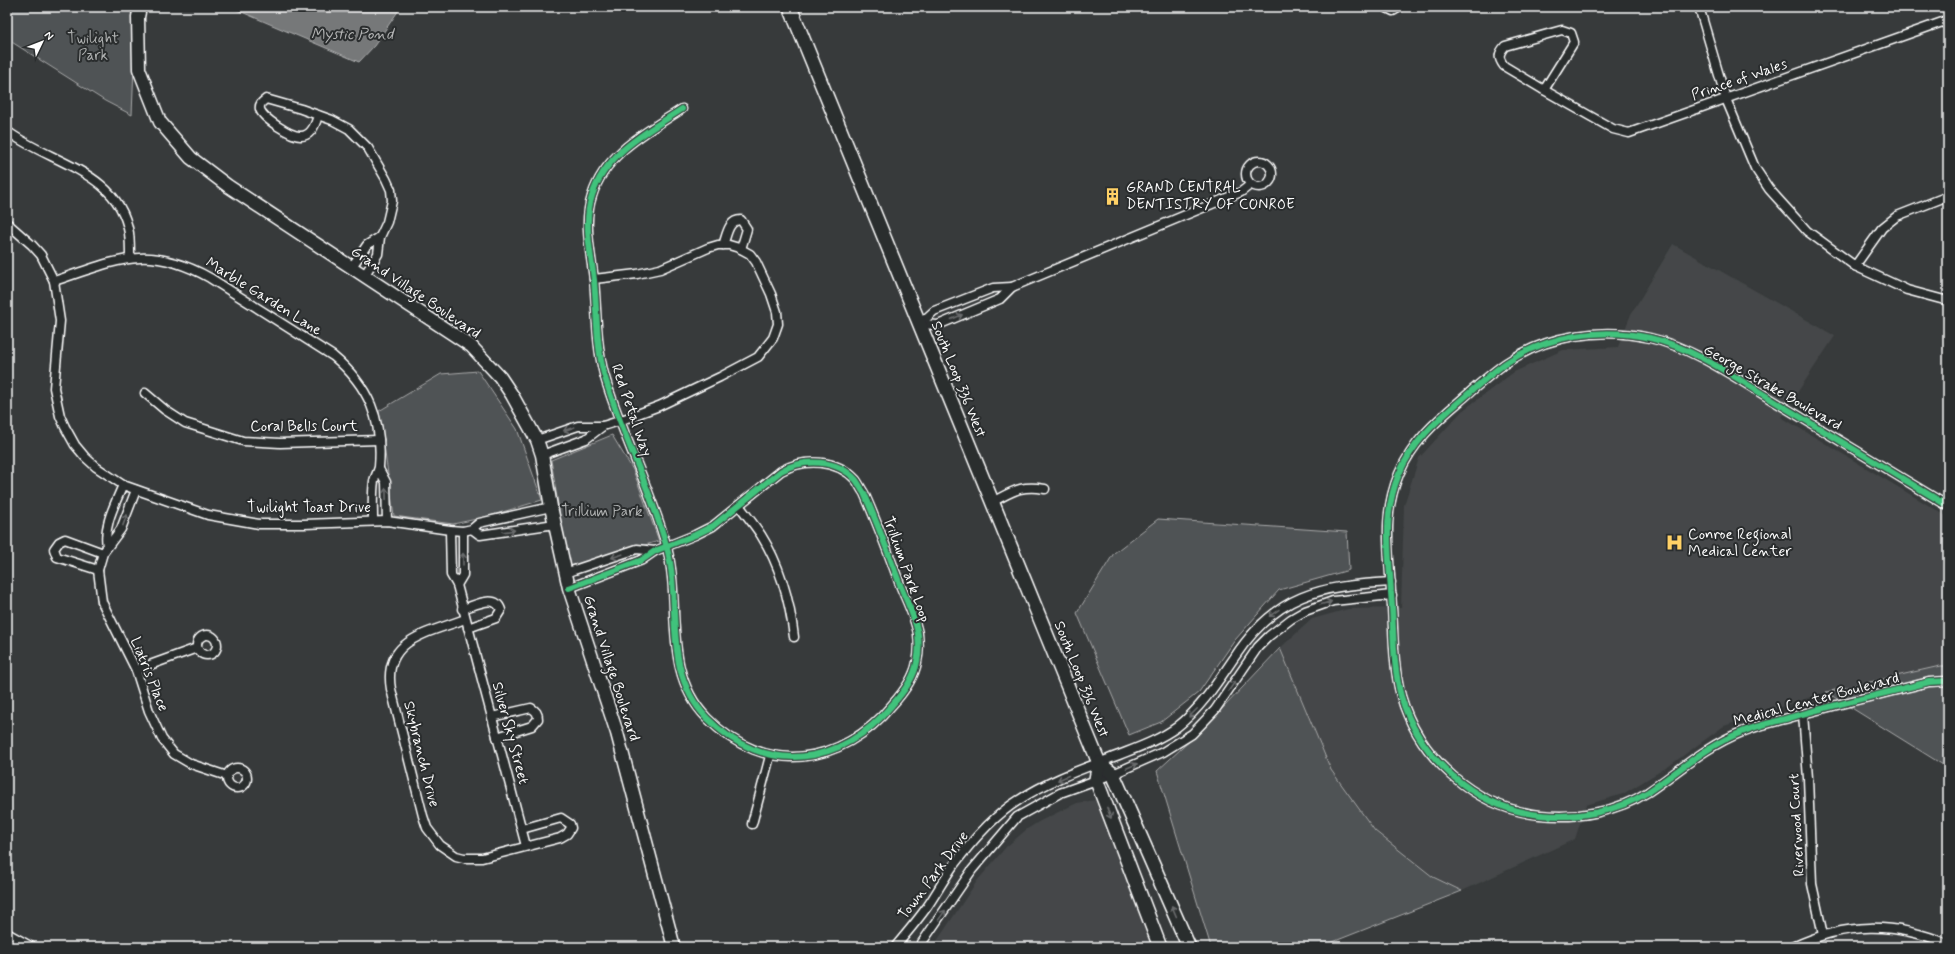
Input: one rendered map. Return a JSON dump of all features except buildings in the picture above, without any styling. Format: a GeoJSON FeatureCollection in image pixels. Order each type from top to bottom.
{"type":"FeatureCollection","features":[{"type":"Feature","properties":{"kind":"main road","name":"South Loop 336 West"},"geometry":{"type":"LineString","coordinates":[[790,7],[1099,763],[1113,774],[1189,947]]}},
{"type":"Feature","properties":{"kind":"main road"},"geometry":{"type":"LineString","coordinates":[[1099,763],[1096,779],[1160,947]]}},
{"type":"Feature","properties":{"kind":"street","name":"Grand Village Boulevard"},"geometry":{"type":"LineString","coordinates":[[140,7],[138,17],[140,68],[160,122],[191,158],[228,186],[471,346],[500,377],[512,395],[537,440],[542,455],[551,507],[569,588],[617,733],[674,947]]}},
{"type":"Feature","properties":{"kind":"street"},"geometry":{"type":"LineString","coordinates":[[1385,7],[1394,11],[1400,7]]}},
{"type":"Feature","properties":{"kind":"street"},"geometry":{"type":"LineString","coordinates":[[1699,7],[1726,99],[1755,168],[1769,189],[1807,231],[1855,266],[1907,290],[1948,301]]}},
{"type":"Feature","properties":{"kind":"street","name":"Prince of Wales"},"geometry":{"type":"LineString","coordinates":[[1544,90],[1572,46],[1573,38],[1567,31],[1562,30],[1505,46],[1500,52],[1499,57],[1504,66],[1544,90],[1613,129],[1628,133],[1948,20]]}},
{"type":"Feature","properties":{"kind":"street"},"geometry":{"type":"LineString","coordinates":[[318,115],[315,126],[308,134],[301,136],[270,121],[262,114],[260,103],[266,99],[318,115],[349,129],[368,148],[391,190],[392,201],[387,222],[380,237],[378,254],[364,276]]}},
{"type":"Feature","properties":{"kind":"street","name":"Red Petal Way"},"geometry":{"type":"LineString","coordinates":[[666,546],[641,474],[619,421],[604,372],[599,341],[588,215],[591,197],[609,163],[620,152],[682,109]]}},
{"type":"Feature","properties":{"kind":"street"},"geometry":{"type":"LineString","coordinates":[[7,131],[21,142],[95,179],[110,192],[122,211],[129,233],[130,258]]}},
{"type":"Feature","properties":{"kind":"street"},"geometry":{"type":"LineString","coordinates":[[920,324],[934,311],[948,305],[993,288],[1012,287],[1241,192],[1250,185]]}},
{"type":"Feature","properties":{"kind":"street"},"geometry":{"type":"LineString","coordinates":[[1855,266],[1882,228],[1897,216],[1948,196]]}},
{"type":"Feature","properties":{"kind":"street"},"geometry":{"type":"LineString","coordinates":[[723,245],[730,224],[734,221],[741,220],[747,229],[741,249]]}},
{"type":"Feature","properties":{"kind":"street","name":"Twilight Toast Drive"},"geometry":{"type":"LineString","coordinates":[[7,223],[41,255],[54,281],[60,321],[54,388],[60,416],[74,445],[96,467],[123,485],[208,515],[259,524],[387,521],[450,530],[463,530],[472,529],[478,523],[551,507]]}},
{"type":"Feature","properties":{"kind":"street"},"geometry":{"type":"LineString","coordinates":[[351,268],[367,245],[380,237]]}},
{"type":"Feature","properties":{"kind":"street"},"geometry":{"type":"LineString","coordinates":[[537,440],[578,426],[603,426],[660,406],[758,357],[773,338],[778,324],[777,312],[772,294],[756,262],[750,254],[741,249],[723,245],[708,248],[660,269],[637,274],[594,279]]}},
{"type":"Feature","properties":{"kind":"street","name":"Marble Garden Lane"},"geometry":{"type":"LineString","coordinates":[[54,281],[130,258],[154,257],[191,267],[333,356],[347,368],[359,382],[375,412],[379,440],[379,468],[374,480],[373,521]]}},
{"type":"Feature","properties":{"kind":"street"},"geometry":{"type":"LineString","coordinates":[[920,324],[938,325],[1000,299],[1012,287]]}},
{"type":"Feature","properties":{"kind":"street","name":"George Strake Boulevard"},"geometry":{"type":"LineString","coordinates":[[1391,582],[1388,546],[1388,510],[1399,474],[1408,456],[1421,438],[1433,424],[1507,362],[1546,343],[1588,334],[1604,333],[1649,337],[1690,353],[1721,369],[1948,506]]}},
{"type":"Feature","properties":{"kind":"street","name":"Coral Bells Court"},"geometry":{"type":"LineString","coordinates":[[145,393],[165,410],[185,423],[243,441],[280,443],[379,440]]}},
{"type":"Feature","properties":{"kind":"street"},"geometry":{"type":"LineString","coordinates":[[542,455],[586,439],[603,426]]}},
{"type":"Feature","properties":{"kind":"street","name":"Trillium Park Loop"},"geometry":{"type":"LineString","coordinates":[[569,588],[642,560],[655,551],[666,546],[695,535],[713,526],[781,471],[790,466],[801,462],[821,463],[834,466],[845,471],[856,480],[864,493],[918,633],[917,663],[913,676],[904,691],[877,723],[864,734],[833,750],[802,756],[770,756],[743,744],[716,726],[706,716],[689,693],[677,661],[670,560],[666,546]]}},
{"type":"Feature","properties":{"kind":"street","name":"Marble Garden Lane"},"geometry":{"type":"LineString","coordinates":[[379,468],[386,482],[387,521]]}},
{"type":"Feature","properties":{"kind":"street","name":"Liatris Place"},"geometry":{"type":"LineString","coordinates":[[123,485],[108,525],[105,537],[105,550],[98,570],[102,602],[136,670],[156,729],[167,746],[191,764],[227,776]]}},
{"type":"Feature","properties":{"kind":"street"},"geometry":{"type":"LineString","coordinates":[[992,502],[1020,488],[1032,487],[1045,489]]}},
{"type":"Feature","properties":{"kind":"street","name":"Liatris Place"},"geometry":{"type":"LineString","coordinates":[[105,550],[122,529],[136,490]]}},
{"type":"Feature","properties":{"kind":"street"},"geometry":{"type":"LineString","coordinates":[[739,505],[761,535],[772,556],[782,581],[792,619],[794,636]]}},
{"type":"Feature","properties":{"kind":"street","name":"Twilight Toast Drive"},"geometry":{"type":"LineString","coordinates":[[472,529],[480,535],[555,524]]}},
{"type":"Feature","properties":{"kind":"street","name":"Silver Sky Street"},"geometry":{"type":"LineString","coordinates":[[450,530],[451,574],[457,585],[462,609],[526,846]]}},
{"type":"Feature","properties":{"kind":"street","name":"Silver Sky Street"},"geometry":{"type":"LineString","coordinates":[[457,585],[463,575],[463,530]]}},
{"type":"Feature","properties":{"kind":"street"},"geometry":{"type":"LineString","coordinates":[[98,570],[57,557],[54,549],[59,542],[65,539],[105,550]]}},
{"type":"Feature","properties":{"kind":"street","name":"Trillium Park Loop"},"geometry":{"type":"LineString","coordinates":[[565,573],[637,549],[655,551]]}},
{"type":"Feature","properties":{"kind":"street"},"geometry":{"type":"LineString","coordinates":[[1099,763],[1148,744],[1188,719],[1204,701],[1245,641],[1258,626],[1283,607],[1299,598],[1329,588],[1351,584],[1391,582]]}},
{"type":"Feature","properties":{"kind":"street","name":"Medical Center Boulevard"},"geometry":{"type":"LineString","coordinates":[[1391,582],[1396,668],[1401,695],[1409,717],[1421,740],[1450,775],[1470,790],[1492,802],[1517,811],[1554,816],[1580,815],[1605,810],[1626,803],[1644,794],[1721,741],[1764,724],[1929,682],[1948,681]]}},
{"type":"Feature","properties":{"kind":"street"},"geometry":{"type":"LineString","coordinates":[[1096,779],[1113,774],[1157,755],[1192,734],[1215,710],[1258,647],[1276,629],[1290,619],[1312,608],[1333,601],[1392,595]]}},
{"type":"Feature","properties":{"kind":"street"},"geometry":{"type":"LineString","coordinates":[[462,609],[492,601],[500,606],[500,614],[496,618],[468,628]]}},
{"type":"Feature","properties":{"kind":"street","name":"Skybranch Drive"},"geometry":{"type":"LineString","coordinates":[[465,619],[423,634],[402,645],[392,660],[390,669],[389,678],[392,695],[426,828],[440,845],[456,856],[472,859],[482,858],[560,838],[570,832],[570,824],[561,818],[522,829]]}},
{"type":"Feature","properties":{"kind":"street"},"geometry":{"type":"LineString","coordinates":[[136,670],[197,648]]}},
{"type":"Feature","properties":{"kind":"street"},"geometry":{"type":"LineString","coordinates":[[1204,701],[1215,710]]}},
{"type":"Feature","properties":{"kind":"street"},"geometry":{"type":"LineString","coordinates":[[492,717],[531,708],[537,712],[538,715],[538,719],[532,726],[497,737]]}},
{"type":"Feature","properties":{"kind":"street","name":"Riverwood Court"},"geometry":{"type":"LineString","coordinates":[[1803,714],[1808,778],[1812,884],[1823,935]]}},
{"type":"Feature","properties":{"kind":"street"},"geometry":{"type":"LineString","coordinates":[[752,824],[770,756]]}},
{"type":"Feature","properties":{"kind":"street","name":"Town Park Drive"},"geometry":{"type":"LineString","coordinates":[[895,947],[927,907],[953,866],[972,843],[1000,814],[1030,793],[1099,763]]}},
{"type":"Feature","properties":{"kind":"street","name":"Town Park Drive"},"geometry":{"type":"LineString","coordinates":[[919,947],[972,870],[1017,818],[1046,800],[1096,779]]}},
{"type":"Feature","properties":{"kind":"street"},"geometry":{"type":"LineString","coordinates":[[1793,947],[1823,935],[1846,929],[1884,928],[1928,936],[1948,944]]}},
{"type":"Feature","properties":{"kind":"street"},"geometry":{"type":"LineString","coordinates":[[7,933],[32,947]]}},
{"type":"Feature","properties":{"kind":"shaded area","name":"Conroe Regional Medical Center"},"geometry":{"type":"Polygon","coordinates":[[[1673,244],[1835,336],[1781,417],[1948,517],[1948,666],[1940,666],[1826,692],[1724,726],[1669,766],[1623,794],[1586,805],[1575,839],[1462,891],[1433,877],[1375,831],[1331,770],[1280,648],[1312,619],[1348,609],[1401,608],[1404,505],[1419,458],[1462,411],[1514,372],[1563,350],[1618,347],[1631,314],[1673,244]]]}},
{"type":"Feature","properties":{"kind":"shaded area"},"geometry":{"type":"Polygon","coordinates":[[[1095,800],[1155,947],[933,947],[977,881],[1006,847],[1027,829],[1040,821],[1077,803],[1095,800]]]}},
{"type":"Feature","properties":{"kind":"green space","name":"Twilight Park"},"geometry":{"type":"Polygon","coordinates":[[[7,7],[131,7],[134,66],[132,115],[105,101],[7,39],[7,7]]]}},
{"type":"Feature","properties":{"kind":"green space"},"geometry":{"type":"Polygon","coordinates":[[[478,371],[517,429],[542,500],[486,517],[453,524],[394,516],[379,411],[441,374],[478,371]]]}},
{"type":"Feature","properties":{"kind":"green space","name":"Trillium Park"},"geometry":{"type":"Polygon","coordinates":[[[612,435],[633,470],[659,541],[568,567],[551,460],[612,435]]]}},
{"type":"Feature","properties":{"kind":"green space"},"geometry":{"type":"Polygon","coordinates":[[[1158,519],[1347,532],[1349,570],[1279,590],[1235,640],[1199,692],[1161,722],[1129,735],[1077,613],[1114,553],[1158,519]]]}},
{"type":"Feature","properties":{"kind":"green space"},"geometry":{"type":"Polygon","coordinates":[[[1280,648],[1331,770],[1375,831],[1433,877],[1462,891],[1320,947],[1211,947],[1157,771],[1206,726],[1280,648]]]}},
{"type":"Feature","properties":{"kind":"green space"},"geometry":{"type":"Polygon","coordinates":[[[1940,666],[1948,666],[1948,768],[1826,692],[1940,666]]]}},
{"type":"Feature","properties":{"kind":"water","name":"Mystic Pond"},"geometry":{"type":"Polygon","coordinates":[[[230,7],[401,7],[374,46],[359,62],[230,7]]]}},
{"type":"Feature","properties":{"kind":"cycle path"},"geometry":{"type":"LineString","coordinates":[[569,588],[642,560],[655,551],[695,535],[713,526],[781,471],[800,464],[830,464],[840,468],[856,480],[864,493],[878,526],[915,621],[919,641],[916,668],[904,691],[872,725],[850,741],[827,751],[802,756],[778,756],[753,749],[730,737],[707,718],[693,700],[683,680],[675,637],[673,592],[667,548],[660,526],[653,504],[611,396],[601,363],[588,227],[589,206],[592,196],[598,181],[607,168],[629,145],[682,109]]}},
{"type":"Feature","properties":{"kind":"cycle path"},"geometry":{"type":"LineString","coordinates":[[1948,506],[1696,355],[1665,342],[1650,338],[1613,333],[1575,336],[1539,346],[1522,353],[1488,376],[1433,425],[1410,452],[1399,474],[1390,504],[1388,518],[1388,547],[1396,671],[1401,696],[1409,719],[1421,740],[1436,759],[1453,776],[1472,791],[1493,802],[1516,810],[1540,815],[1568,816],[1582,815],[1610,809],[1623,805],[1648,792],[1716,744],[1760,725],[1929,682],[1948,681]]}},
{"type":"Feature","properties":{"kind":"place","name":"GRAND CENTRAL DENTISTRY OF CONROE"},"geometry":{"type":"Point","coordinates":[1113,196]}},
{"type":"Feature","properties":{"kind":"place","name":"Conroe Regional Medical Center"},"geometry":{"type":"Point","coordinates":[1675,543]}}]}
